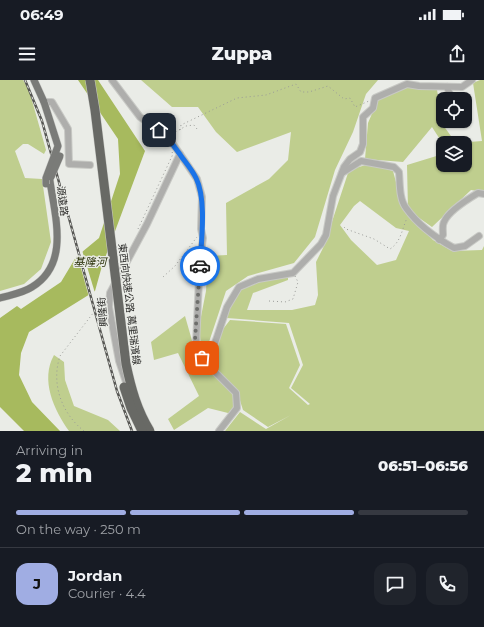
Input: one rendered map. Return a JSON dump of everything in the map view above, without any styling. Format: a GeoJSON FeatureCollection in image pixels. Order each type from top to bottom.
{"type":"FeatureCollection","features":[{"type":"Feature","properties":{"kind":"highway","name":"東西向快速公路 萬里瑞濱線"},"geometry":{"type":"LineString","coordinates":[[84,80],[90,111],[119,359],[124,386],[131,408],[142,431]]}},
{"type":"Feature","properties":{"kind":"highway","name":"東西向快速公路 萬里瑞濱線"},"geometry":{"type":"LineString","coordinates":[[90,80],[126,364],[130,386],[148,431]]}},
{"type":"Feature","properties":{"kind":"main road","name":"源遠路"},"geometry":{"type":"LineString","coordinates":[[34,80],[46,101]]}},
{"type":"Feature","properties":{"kind":"main road","name":"源遠路"},"geometry":{"type":"LineString","coordinates":[[0,295],[30,285],[40,276],[53,254],[55,243],[47,174],[58,146],[46,101],[38,80]]}},
{"type":"Feature","properties":{"kind":"main road","name":"源遠路"},"geometry":{"type":"LineString","coordinates":[[0,298],[32,288],[43,278],[54,262],[59,241],[48,183]]}},
{"type":"Feature","properties":{"kind":"street"},"geometry":{"type":"LineString","coordinates":[[112,80],[140,117],[168,137],[197,179],[202,197],[201,229],[203,238],[195,340],[201,356],[236,393],[237,408],[219,431]]}},
{"type":"Feature","properties":{"kind":"street"},"geometry":{"type":"LineString","coordinates":[[201,356],[212,351],[226,307],[239,287],[258,279],[293,273],[314,253],[326,234],[333,196],[342,174],[350,159],[360,152],[362,144],[363,117],[373,108],[375,98],[407,84],[419,86],[462,87],[472,80]]}},
{"type":"Feature","properties":{"kind":"street"},"geometry":{"type":"LineString","coordinates":[[447,87],[449,92]]}},
{"type":"Feature","properties":{"kind":"street"},"geometry":{"type":"LineString","coordinates":[[46,101],[52,102],[68,129],[70,164],[90,165]]}},
{"type":"Feature","properties":{"kind":"street","name":"興隆街"},"geometry":{"type":"LineString","coordinates":[[148,431],[118,361],[109,307],[110,293],[147,224],[180,154]]}},
{"type":"Feature","properties":{"kind":"street"},"geometry":{"type":"LineString","coordinates":[[342,174],[361,161],[394,167],[399,172],[401,196],[406,208],[439,240],[454,248],[465,246],[479,236]]}},
{"type":"Feature","properties":{"kind":"street"},"geometry":{"type":"LineString","coordinates":[[439,240],[443,235],[443,223],[446,218],[463,202],[478,193],[484,194]]}},
{"type":"Feature","properties":{"kind":"path"},"geometry":{"type":"LineString","coordinates":[[180,130],[181,125],[237,98],[266,95],[296,84],[301,92],[309,92],[328,86],[344,99],[350,98],[355,107],[370,101],[374,101]]}},
{"type":"Feature","properties":{"kind":"path"},"geometry":{"type":"LineString","coordinates":[[168,137],[190,125],[194,125],[197,129]]}},
{"type":"Feature","properties":{"kind":"path"},"geometry":{"type":"LineString","coordinates":[[138,229],[173,154],[170,150]]}},
{"type":"Feature","properties":{"kind":"path"},"geometry":{"type":"LineString","coordinates":[[344,226],[346,230],[374,239],[390,249],[396,244],[402,233],[404,224],[410,212]]}},
{"type":"Feature","properties":{"kind":"path"},"geometry":{"type":"LineString","coordinates":[[164,277],[176,266],[193,244],[201,229]]}},
{"type":"Feature","properties":{"kind":"path"},"geometry":{"type":"LineString","coordinates":[[269,301],[285,302],[293,299],[298,282],[293,273]]}},
{"type":"Feature","properties":{"kind":"path"},"geometry":{"type":"LineString","coordinates":[[84,431],[78,427],[63,405],[57,388],[57,365],[60,356],[110,293]]}},
{"type":"Feature","properties":{"kind":"shaded area"},"geometry":{"type":"Polygon","coordinates":[[[0,80],[23,80],[29,90],[46,150],[44,154],[28,144],[23,144],[15,151],[25,178],[42,179],[51,242],[41,269],[24,284],[0,291],[0,80]]]}},
{"type":"Feature","properties":{"kind":"shaded area"},"geometry":{"type":"Polygon","coordinates":[[[141,80],[378,80],[366,94],[353,132],[335,170],[315,237],[294,263],[248,276],[226,291],[207,348],[201,345],[199,327],[206,291],[208,256],[227,255],[226,203],[269,179],[288,160],[291,132],[237,152],[216,132],[198,107],[172,107],[141,80]]]}},
{"type":"Feature","properties":{"kind":"shaded area"},"geometry":{"type":"Polygon","coordinates":[[[484,80],[484,192],[471,190],[432,227],[408,210],[407,165],[436,156],[436,172],[472,172],[472,142],[482,141],[473,83],[484,80]]]}},
{"type":"Feature","properties":{"kind":"shaded area"},"geometry":{"type":"Polygon","coordinates":[[[403,82],[436,84],[437,92],[436,92],[436,128],[445,128],[451,136],[438,136],[432,127],[403,162],[365,159],[368,123],[377,102],[386,90],[403,82]]]}},
{"type":"Feature","properties":{"kind":"shaded area"},"geometry":{"type":"Polygon","coordinates":[[[369,164],[393,171],[403,208],[433,240],[452,251],[482,250],[484,246],[484,431],[225,431],[240,412],[266,429],[291,415],[268,427],[243,410],[236,388],[205,360],[217,351],[220,333],[230,320],[286,324],[300,365],[289,388],[308,405],[310,404],[291,388],[303,365],[289,323],[227,318],[234,297],[240,290],[256,283],[288,277],[288,280],[253,293],[247,310],[292,310],[315,305],[318,295],[316,262],[324,246],[349,170],[369,164]],[[360,201],[354,206],[340,225],[351,240],[377,265],[396,260],[409,231],[396,228],[360,201]]]}},
{"type":"Feature","properties":{"kind":"shaded area"},"geometry":{"type":"Polygon","coordinates":[[[185,316],[197,358],[235,395],[232,414],[208,408],[174,430],[168,419],[199,396],[178,353],[154,360],[151,342],[185,316]]]}},
{"type":"Feature","properties":{"kind":"shaded area"},"geometry":{"type":"Polygon","coordinates":[[[54,355],[64,362],[65,380],[74,406],[108,420],[120,431],[69,431],[58,414],[49,384],[48,374],[54,355]]]}},
{"type":"Feature","properties":{"kind":"water","name":"基隆河"},"geometry":{"type":"Polygon","coordinates":[[[78,80],[98,80],[145,151],[102,266],[95,291],[29,332],[21,353],[19,375],[32,402],[60,431],[24,431],[0,407],[0,318],[17,306],[21,309],[61,282],[76,257],[99,238],[120,174],[118,139],[78,80]]]}},
{"type":"Feature","properties":{"kind":"pier"},"geometry":{"type":"Polygon","coordinates":[[[82,250],[95,293],[89,297],[77,254],[82,250]]]}},
{"type":"Feature","properties":{"kind":"railway"},"geometry":{"type":"LineString","coordinates":[[25,80],[42,121],[117,391],[132,431]]}},
{"type":"Feature","properties":{"kind":"way so far"},"geometry":{"type":"LineString","coordinates":[[200,266],[195,340],[196,347],[202,358]]}},
{"type":"Feature","properties":{"kind":"route"},"geometry":{"type":"LineString","coordinates":[[159,130],[168,137],[197,179],[202,197],[201,229],[203,238],[200,266]]}}]}
